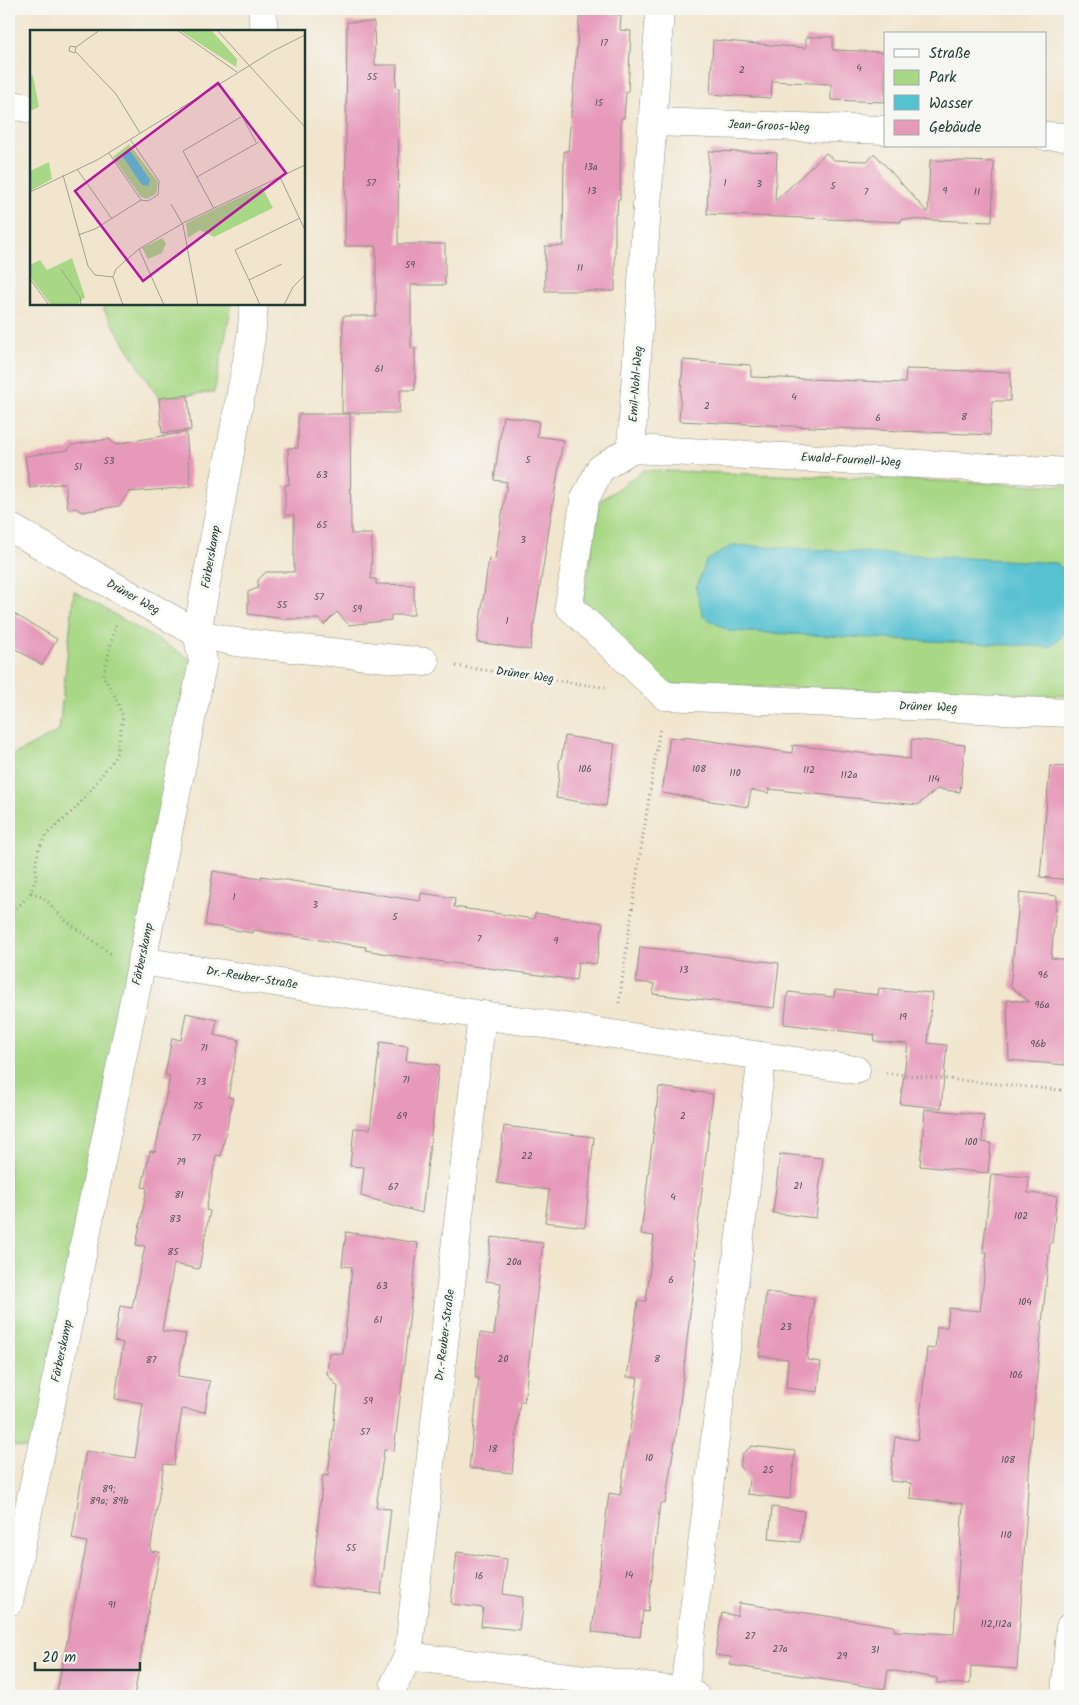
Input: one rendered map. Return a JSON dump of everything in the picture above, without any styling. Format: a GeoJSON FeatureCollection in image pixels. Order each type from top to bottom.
{"type":"FeatureCollection","features":[{"type":"Feature","properties":{"kind":"street"},"geometry":{"type":"LineString","coordinates":[[262,9],[264,30]]}},
{"type":"Feature","properties":{"kind":"street","name":"Emil-Nohl-Weg"},"geometry":{"type":"LineString","coordinates":[[631,449],[660,9]]}},
{"type":"Feature","properties":{"kind":"street"},"geometry":{"type":"LineString","coordinates":[[9,104],[30,109]]}},
{"type":"Feature","properties":{"kind":"street","name":"Jean-Groos-Weg"},"geometry":{"type":"LineString","coordinates":[[654,122],[884,130]]}},
{"type":"Feature","properties":{"kind":"street"},"geometry":{"type":"LineString","coordinates":[[1046,136],[1070,137]]}},
{"type":"Feature","properties":{"kind":"street","name":"Färberskamp"},"geometry":{"type":"LineString","coordinates":[[9,1602],[70,1314],[203,661],[197,633],[251,338],[254,305]]}},
{"type":"Feature","properties":{"kind":"street"},"geometry":{"type":"LineString","coordinates":[[631,449],[600,469],[584,500],[569,606],[665,696]]}},
{"type":"Feature","properties":{"kind":"street","name":"Ewald-Fournell-Weg"},"geometry":{"type":"LineString","coordinates":[[631,449],[1070,472]]}},
{"type":"Feature","properties":{"kind":"street","name":"Drüner Weg"},"geometry":{"type":"LineString","coordinates":[[9,527],[197,633],[235,642],[425,662]]}},
{"type":"Feature","properties":{"kind":"street","name":"Drüner Weg"},"geometry":{"type":"LineString","coordinates":[[665,696],[1070,713]]}},
{"type":"Feature","properties":{"kind":"street","name":"Dr.-Reuber-Straße"},"geometry":{"type":"LineString","coordinates":[[141,961],[482,1015],[615,1033],[856,1070]]}},
{"type":"Feature","properties":{"kind":"street","name":"Dr.-Reuber-Straße"},"geometry":{"type":"LineString","coordinates":[[395,1683],[408,1656],[482,1015]]}},
{"type":"Feature","properties":{"kind":"street"},"geometry":{"type":"LineString","coordinates":[[408,1656],[689,1694],[762,1056]]}},
{"type":"Feature","properties":{"kind":"street"},"geometry":{"type":"LineString","coordinates":[[1065,1696],[1070,1628]]}},
{"type":"Feature","properties":{"kind":"path"},"geometry":{"type":"LineString","coordinates":[[9,915],[31,892],[36,878],[36,862],[39,848],[47,834],[86,796],[116,756],[123,717],[114,694],[103,676],[125,592]]}},
{"type":"Feature","properties":{"kind":"path","name":"Drüner Weg"},"geometry":{"type":"LineString","coordinates":[[425,662],[617,689]]}},
{"type":"Feature","properties":{"kind":"path"},"geometry":{"type":"LineString","coordinates":[[615,1033],[665,696]]}},
{"type":"Feature","properties":{"kind":"path"},"geometry":{"type":"LineString","coordinates":[[31,892],[44,898],[65,920],[110,954],[141,961]]}},
{"type":"Feature","properties":{"kind":"path"},"geometry":{"type":"LineString","coordinates":[[856,1070],[1070,1091]]}},
{"type":"Feature","properties":{"kind":"green space"},"geometry":{"type":"Polygon","coordinates":[[[106,305],[232,305],[214,392],[159,398],[104,310],[106,305]]]}},
{"type":"Feature","properties":{"kind":"green space"},"geometry":{"type":"Polygon","coordinates":[[[644,470],[1070,486],[1070,696],[663,684],[583,602],[600,501],[644,470]]]}},
{"type":"Feature","properties":{"kind":"green space"},"geometry":{"type":"Polygon","coordinates":[[[74,591],[194,661],[33,1450],[9,1445],[9,757],[59,731],[74,591]]]}},
{"type":"Feature","properties":{"kind":"water"},"geometry":{"type":"Polygon","coordinates":[[[733,545],[1057,563],[1070,578],[1070,629],[1050,647],[729,631],[703,616],[696,588],[706,561],[733,545]]]}},
{"type":"Feature","properties":{"kind":"building"},"geometry":{"type":"Polygon","coordinates":[[[580,9],[608,9],[608,14],[621,15],[620,30],[631,31],[628,92],[626,92],[624,118],[621,118],[620,199],[618,199],[617,214],[615,214],[615,291],[545,291],[545,246],[563,246],[564,151],[568,151],[580,9]]]}},
{"type":"Feature","properties":{"kind":"building"},"geometry":{"type":"Polygon","coordinates":[[[347,22],[374,22],[375,65],[397,65],[396,88],[399,88],[398,244],[445,244],[445,285],[411,285],[411,348],[415,348],[415,390],[400,390],[399,413],[342,413],[343,316],[376,316],[376,246],[345,246],[347,22]]]}},
{"type":"Feature","properties":{"kind":"building"},"geometry":{"type":"Polygon","coordinates":[[[806,37],[833,37],[833,50],[884,52],[884,102],[831,100],[831,84],[772,81],[771,98],[710,94],[713,40],[806,48],[806,37]]]}},
{"type":"Feature","properties":{"kind":"building"},"geometry":{"type":"Polygon","coordinates":[[[709,151],[777,153],[775,201],[826,153],[834,160],[867,161],[875,154],[928,213],[930,160],[994,162],[992,222],[901,219],[901,222],[707,214],[709,151]]]}},
{"type":"Feature","properties":{"kind":"building"},"geometry":{"type":"Polygon","coordinates":[[[683,360],[751,365],[751,377],[905,383],[906,369],[1011,372],[1010,401],[992,401],[990,435],[679,421],[683,360]]]}},
{"type":"Feature","properties":{"kind":"building"},"geometry":{"type":"Polygon","coordinates":[[[188,395],[191,430],[162,433],[159,398],[188,395]]]}},
{"type":"Feature","properties":{"kind":"building"},"geometry":{"type":"Polygon","coordinates":[[[298,414],[350,414],[351,534],[372,534],[371,579],[376,579],[376,584],[414,585],[414,615],[391,615],[391,620],[349,625],[337,612],[324,625],[319,619],[285,619],[248,614],[248,592],[258,588],[258,580],[266,572],[294,572],[294,515],[285,515],[285,485],[289,485],[288,448],[298,448],[298,414]]]}},
{"type":"Feature","properties":{"kind":"building"},"geometry":{"type":"Polygon","coordinates":[[[503,416],[539,421],[537,436],[563,440],[530,650],[477,642],[489,558],[495,559],[507,482],[494,480],[503,416]]]}},
{"type":"Feature","properties":{"kind":"building"},"geometry":{"type":"Polygon","coordinates":[[[186,432],[191,487],[129,492],[119,506],[82,512],[76,508],[68,509],[65,483],[30,488],[25,456],[68,450],[72,445],[109,439],[115,444],[186,432]]]}},
{"type":"Feature","properties":{"kind":"building"},"geometry":{"type":"Polygon","coordinates":[[[9,611],[57,639],[42,665],[9,645],[9,611]]]}},
{"type":"Feature","properties":{"kind":"building"},"geometry":{"type":"Polygon","coordinates":[[[565,736],[615,744],[606,806],[556,798],[559,763],[565,736]]]}},
{"type":"Feature","properties":{"kind":"building"},"geometry":{"type":"Polygon","coordinates":[[[670,737],[684,739],[684,737],[792,753],[793,745],[910,759],[912,739],[965,745],[960,792],[937,789],[918,805],[769,789],[769,793],[751,790],[748,807],[662,793],[670,737]]]}},
{"type":"Feature","properties":{"kind":"building"},"geometry":{"type":"Polygon","coordinates":[[[1050,766],[1070,767],[1070,880],[1040,877],[1050,766]]]}},
{"type":"Feature","properties":{"kind":"building"},"geometry":{"type":"Polygon","coordinates":[[[213,871],[261,879],[261,876],[420,901],[421,893],[455,898],[454,907],[534,919],[535,913],[603,923],[596,964],[578,962],[576,980],[399,956],[365,950],[366,947],[254,930],[253,933],[205,925],[213,871]]]}},
{"type":"Feature","properties":{"kind":"building"},"geometry":{"type":"Polygon","coordinates":[[[1020,892],[1057,896],[1051,958],[1070,960],[1070,1032],[1065,1065],[1009,1060],[1007,1000],[1030,1002],[1010,986],[1020,892]]]}},
{"type":"Feature","properties":{"kind":"building"},"geometry":{"type":"Polygon","coordinates":[[[640,947],[779,963],[774,1008],[653,994],[655,984],[636,982],[640,947]]]}},
{"type":"Feature","properties":{"kind":"building"},"geometry":{"type":"Polygon","coordinates":[[[879,988],[932,993],[928,1043],[947,1045],[941,1108],[900,1104],[908,1044],[874,1041],[875,1035],[784,1024],[788,992],[834,997],[835,990],[878,995],[879,988]]]}},
{"type":"Feature","properties":{"kind":"building"},"geometry":{"type":"Polygon","coordinates":[[[186,1013],[217,1020],[214,1035],[239,1040],[228,1097],[233,1098],[221,1156],[216,1155],[206,1210],[210,1211],[199,1269],[174,1264],[162,1331],[186,1334],[178,1376],[210,1381],[205,1412],[182,1409],[174,1465],[164,1464],[150,1551],[160,1552],[134,1696],[56,1696],[87,1542],[72,1539],[86,1451],[135,1458],[143,1403],[115,1399],[123,1343],[114,1341],[120,1306],[132,1308],[145,1246],[136,1245],[147,1188],[142,1187],[150,1151],[155,1152],[170,1076],[165,1075],[172,1038],[181,1040],[186,1013]]]}},
{"type":"Feature","properties":{"kind":"building"},"geometry":{"type":"Polygon","coordinates":[[[380,1042],[408,1046],[406,1061],[439,1065],[422,1213],[361,1196],[364,1167],[350,1166],[354,1128],[370,1129],[380,1042]]]}},
{"type":"Feature","properties":{"kind":"building"},"geometry":{"type":"Polygon","coordinates":[[[659,1087],[713,1094],[678,1421],[665,1504],[660,1503],[648,1612],[643,1611],[640,1637],[592,1632],[609,1493],[620,1495],[638,1378],[627,1377],[638,1301],[646,1301],[654,1236],[641,1234],[659,1087]]]}},
{"type":"Feature","properties":{"kind":"building"},"geometry":{"type":"Polygon","coordinates":[[[925,1109],[984,1115],[982,1142],[991,1143],[988,1173],[920,1166],[925,1109]]]}},
{"type":"Feature","properties":{"kind":"building"},"geometry":{"type":"Polygon","coordinates":[[[504,1126],[594,1137],[585,1227],[545,1222],[549,1190],[497,1183],[504,1126]]]}},
{"type":"Feature","properties":{"kind":"building"},"geometry":{"type":"Polygon","coordinates":[[[780,1154],[823,1158],[816,1218],[773,1213],[780,1154]]]}},
{"type":"Feature","properties":{"kind":"building"},"geometry":{"type":"Polygon","coordinates":[[[991,1174],[1029,1177],[1028,1193],[1057,1196],[1052,1243],[1050,1243],[1032,1425],[1017,1669],[971,1666],[970,1684],[937,1683],[937,1678],[888,1670],[885,1689],[730,1665],[731,1657],[715,1655],[722,1613],[737,1616],[739,1603],[894,1626],[894,1631],[954,1634],[963,1504],[910,1498],[911,1483],[890,1481],[895,1437],[918,1440],[927,1348],[935,1349],[937,1327],[947,1327],[949,1308],[980,1311],[987,1252],[983,1252],[991,1174]]]}},
{"type":"Feature","properties":{"kind":"building"},"geometry":{"type":"Polygon","coordinates":[[[346,1232],[418,1243],[394,1451],[384,1450],[376,1508],[391,1509],[381,1594],[312,1586],[323,1475],[328,1476],[338,1387],[327,1374],[329,1353],[343,1354],[352,1267],[342,1266],[346,1232]]]}},
{"type":"Feature","properties":{"kind":"building"},"geometry":{"type":"Polygon","coordinates":[[[491,1237],[543,1243],[524,1402],[520,1401],[512,1473],[469,1468],[479,1378],[475,1378],[480,1333],[494,1335],[501,1283],[486,1281],[491,1237]]]}},
{"type":"Feature","properties":{"kind":"building"},"geometry":{"type":"Polygon","coordinates":[[[766,1292],[814,1298],[807,1360],[821,1362],[818,1392],[786,1388],[788,1359],[759,1356],[766,1292]]]}},
{"type":"Feature","properties":{"kind":"building"},"geometry":{"type":"Polygon","coordinates":[[[752,1446],[795,1451],[790,1499],[747,1494],[749,1479],[740,1467],[742,1454],[752,1446]]]}},
{"type":"Feature","properties":{"kind":"building"},"geometry":{"type":"Polygon","coordinates":[[[772,1507],[804,1511],[800,1542],[769,1539],[772,1507]]]}},
{"type":"Feature","properties":{"kind":"building"},"geometry":{"type":"Polygon","coordinates":[[[457,1552],[507,1559],[503,1594],[523,1597],[519,1630],[481,1626],[483,1608],[451,1604],[457,1552]]]}}]}
